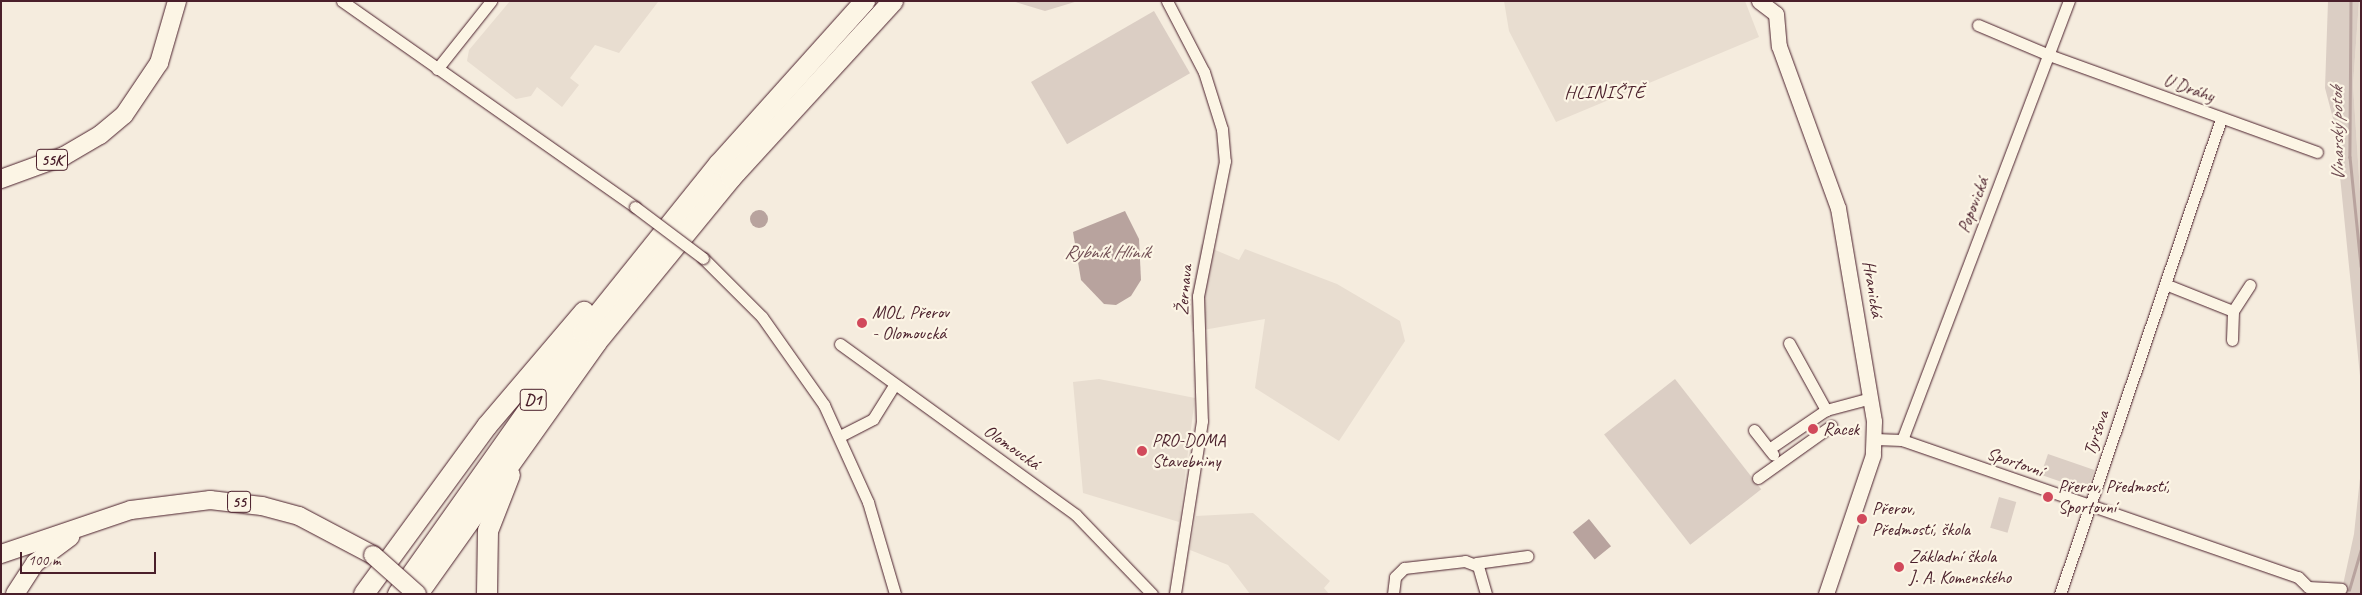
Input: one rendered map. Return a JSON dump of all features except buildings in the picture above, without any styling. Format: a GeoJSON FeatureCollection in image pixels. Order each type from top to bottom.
{"type":"FeatureCollection","features":[{"type":"Feature","properties":{"kind":"highway","name":"D1"},"geometry":{"type":"LineString","coordinates":[[398,594],[525,410],[678,212],[865,1]]}},
{"type":"Feature","properties":{"kind":"highway","name":"D1"},"geometry":{"type":"LineString","coordinates":[[417,594],[538,420],[712,201],[892,1]]}},
{"type":"Feature","properties":{"kind":"highway"},"geometry":{"type":"LineString","coordinates":[[364,594],[514,392],[678,212]]}},
{"type":"Feature","properties":{"kind":"highway"},"geometry":{"type":"LineString","coordinates":[[487,594],[485,553],[491,519],[538,420]]}},
{"type":"Feature","properties":{"kind":"main road","name":"55K"},"geometry":{"type":"LineString","coordinates":[[1,179],[71,152],[124,115],[158,63],[177,1]]}},
{"type":"Feature","properties":{"kind":"main road","name":"Hranická"},"geometry":{"type":"LineString","coordinates":[[1759,1],[1777,8],[1779,46],[1842,225],[1871,398],[1875,439],[1826,594]]}},
{"type":"Feature","properties":{"kind":"main road","name":"55"},"geometry":{"type":"LineString","coordinates":[[1,554],[115,515],[182,501],[244,503],[312,521],[373,554],[417,594]]}},
{"type":"Feature","properties":{"kind":"main road","name":"55"},"geometry":{"type":"LineString","coordinates":[[15,594],[48,552],[115,515]]}},
{"type":"Feature","properties":{"kind":"street"},"geometry":{"type":"LineString","coordinates":[[342,1],[635,207],[703,258],[780,338],[840,436],[868,502],[895,594]]}},
{"type":"Feature","properties":{"kind":"street"},"geometry":{"type":"LineString","coordinates":[[437,69],[491,1]]}},
{"type":"Feature","properties":{"kind":"street","name":"Žernava"},"geometry":{"type":"LineString","coordinates":[[1168,1],[1204,72],[1222,129],[1225,161],[1198,296],[1202,421],[1175,594]]}},
{"type":"Feature","properties":{"kind":"street","name":"Popovická"},"geometry":{"type":"LineString","coordinates":[[1902,440],[2069,1]]}},
{"type":"Feature","properties":{"kind":"street"},"geometry":{"type":"LineString","coordinates":[[1978,25],[2049,55]]}},
{"type":"Feature","properties":{"kind":"street","name":"U Dráhy"},"geometry":{"type":"LineString","coordinates":[[2049,55],[2317,152]]}},
{"type":"Feature","properties":{"kind":"street","name":"Tyršova"},"geometry":{"type":"LineString","coordinates":[[2060,594],[2221,118]]}},
{"type":"Feature","properties":{"kind":"street"},"geometry":{"type":"LineString","coordinates":[[2165,284],[2233,311]]}},
{"type":"Feature","properties":{"kind":"street"},"geometry":{"type":"LineString","coordinates":[[2232,340],[2233,311],[2250,285]]}},
{"type":"Feature","properties":{"kind":"street"},"geometry":{"type":"LineString","coordinates":[[1789,343],[1826,410]]}},
{"type":"Feature","properties":{"kind":"street","name":"Olomoucká"},"geometry":{"type":"LineString","coordinates":[[840,344],[894,386],[1076,515],[1152,594]]}},
{"type":"Feature","properties":{"kind":"street"},"geometry":{"type":"LineString","coordinates":[[840,436],[873,419],[894,386]]}},
{"type":"Feature","properties":{"kind":"street"},"geometry":{"type":"LineString","coordinates":[[1769,449],[1826,410],[1871,398]]}},
{"type":"Feature","properties":{"kind":"street"},"geometry":{"type":"LineString","coordinates":[[1758,478],[1831,426]]}},
{"type":"Feature","properties":{"kind":"street"},"geometry":{"type":"LineString","coordinates":[[1754,430],[1780,462]]}},
{"type":"Feature","properties":{"kind":"street","name":"Sportovní"},"geometry":{"type":"LineString","coordinates":[[1875,439],[1902,440],[2298,578],[2308,590]]}},
{"type":"Feature","properties":{"kind":"street"},"geometry":{"type":"LineString","coordinates":[[1392,594],[1395,576],[1404,568],[1476,563],[1528,556]]}},
{"type":"Feature","properties":{"kind":"street"},"geometry":{"type":"LineString","coordinates":[[1476,563],[1486,594]]}},
{"type":"Feature","properties":{"kind":"street"},"geometry":{"type":"LineString","coordinates":[[2308,590],[2341,589]]}},
{"type":"Feature","properties":{"kind":"shaded area"},"geometry":{"type":"Polygon","coordinates":[[[510,1],[658,2],[619,53],[595,45],[570,78],[579,85],[562,107],[537,87],[531,96],[516,99],[467,61],[469,50],[510,1]]]}},
{"type":"Feature","properties":{"kind":"shaded area"},"geometry":{"type":"Polygon","coordinates":[[[1012,1],[1078,1],[1045,11],[1012,1]]]}},
{"type":"Feature","properties":{"kind":"shaded area"},"geometry":{"type":"Polygon","coordinates":[[[1504,1],[1745,1],[1759,37],[1556,122],[1509,31],[1504,1]]]}},
{"type":"Feature","properties":{"kind":"shaded area"},"geometry":{"type":"Polygon","coordinates":[[[2328,1],[2359,1],[2353,85],[2361,207],[2361,386],[2335,126],[2325,88],[2328,1]]]}},
{"type":"Feature","properties":{"kind":"shaded area"},"geometry":{"type":"Polygon","coordinates":[[[2359,1],[2361,1],[2361,207],[2353,85],[2359,1]]]}},
{"type":"Feature","properties":{"kind":"shaded area"},"geometry":{"type":"Polygon","coordinates":[[[1154,11],[1190,73],[1067,144],[1031,82],[1154,11]]]}},
{"type":"Feature","properties":{"kind":"shaded area"},"geometry":{"type":"Polygon","coordinates":[[[1201,244],[1239,260],[1245,249],[1337,284],[1400,321],[1405,341],[1339,441],[1255,388],[1265,319],[1192,332],[1189,305],[1201,244]]]}},
{"type":"Feature","properties":{"kind":"shaded area"},"geometry":{"type":"Polygon","coordinates":[[[1099,379],[1195,398],[1179,522],[1083,493],[1073,382],[1099,379]]]}},
{"type":"Feature","properties":{"kind":"shaded area"},"geometry":{"type":"Polygon","coordinates":[[[1675,379],[1761,489],[1690,545],[1604,434],[1675,379]]]}},
{"type":"Feature","properties":{"kind":"shaded area"},"geometry":{"type":"Polygon","coordinates":[[[2048,454],[2094,470],[2087,491],[2041,475],[2048,454]]]}},
{"type":"Feature","properties":{"kind":"shaded area"},"geometry":{"type":"Polygon","coordinates":[[[2361,469],[2361,594],[2341,594],[2354,534],[2361,469]]]}},
{"type":"Feature","properties":{"kind":"shaded area"},"geometry":{"type":"Polygon","coordinates":[[[1999,497],[2016,502],[2007,533],[1990,528],[1999,497]]]}},
{"type":"Feature","properties":{"kind":"shaded area"},"geometry":{"type":"Polygon","coordinates":[[[1253,513],[1330,581],[1324,588],[1329,594],[1250,594],[1228,565],[1190,550],[1196,516],[1253,513]]]}},
{"type":"Feature","properties":{"kind":"water"},"geometry":{"type":"Polygon","coordinates":[[[755,210],[763,210],[768,215],[766,226],[755,228],[750,223],[750,215],[755,210]]]}},
{"type":"Feature","properties":{"kind":"water","name":"Rybník Hliník"},"geometry":{"type":"Polygon","coordinates":[[[1125,211],[1139,239],[1141,280],[1131,296],[1116,305],[1104,304],[1081,280],[1073,232],[1125,211]]]}},
{"type":"Feature","properties":{"kind":"water"},"geometry":{"type":"Polygon","coordinates":[[[1589,519],[1611,546],[1595,559],[1573,532],[1589,519]]]}},
{"type":"Feature","properties":{"kind":"waterway","name":"Vinarský potok"},"geometry":{"type":"LineString","coordinates":[[2351,1],[2350,157],[2361,266]]}},
{"type":"Feature","properties":{"kind":"waterway","name":"Vinarský potok"},"geometry":{"type":"LineString","coordinates":[[2349,590],[2361,549]]}},
{"type":"Feature","properties":{"kind":"place","name":"MOL, Přerov - Olomoucká"},"geometry":{"type":"Point","coordinates":[862,323]}},
{"type":"Feature","properties":{"kind":"place","name":"Racek"},"geometry":{"type":"Point","coordinates":[1813,429]}},
{"type":"Feature","properties":{"kind":"place","name":"PRO-DOMA Stavebniny"},"geometry":{"type":"Point","coordinates":[1142,451]}},
{"type":"Feature","properties":{"kind":"place","name":"Přerov, Předmostí, Sportovní"},"geometry":{"type":"Point","coordinates":[2048,497]}},
{"type":"Feature","properties":{"kind":"place","name":"Přerov, Předmostí, škola"},"geometry":{"type":"Point","coordinates":[1862,519]}},
{"type":"Feature","properties":{"kind":"place","name":"Základní škola J. A. Komenského"},"geometry":{"type":"Point","coordinates":[1899,567]}},
{"type":"Feature","properties":{"kind":"district","name":"HLINIŠTĚ"},"geometry":{"type":"Point","coordinates":[1605,93]}}]}
